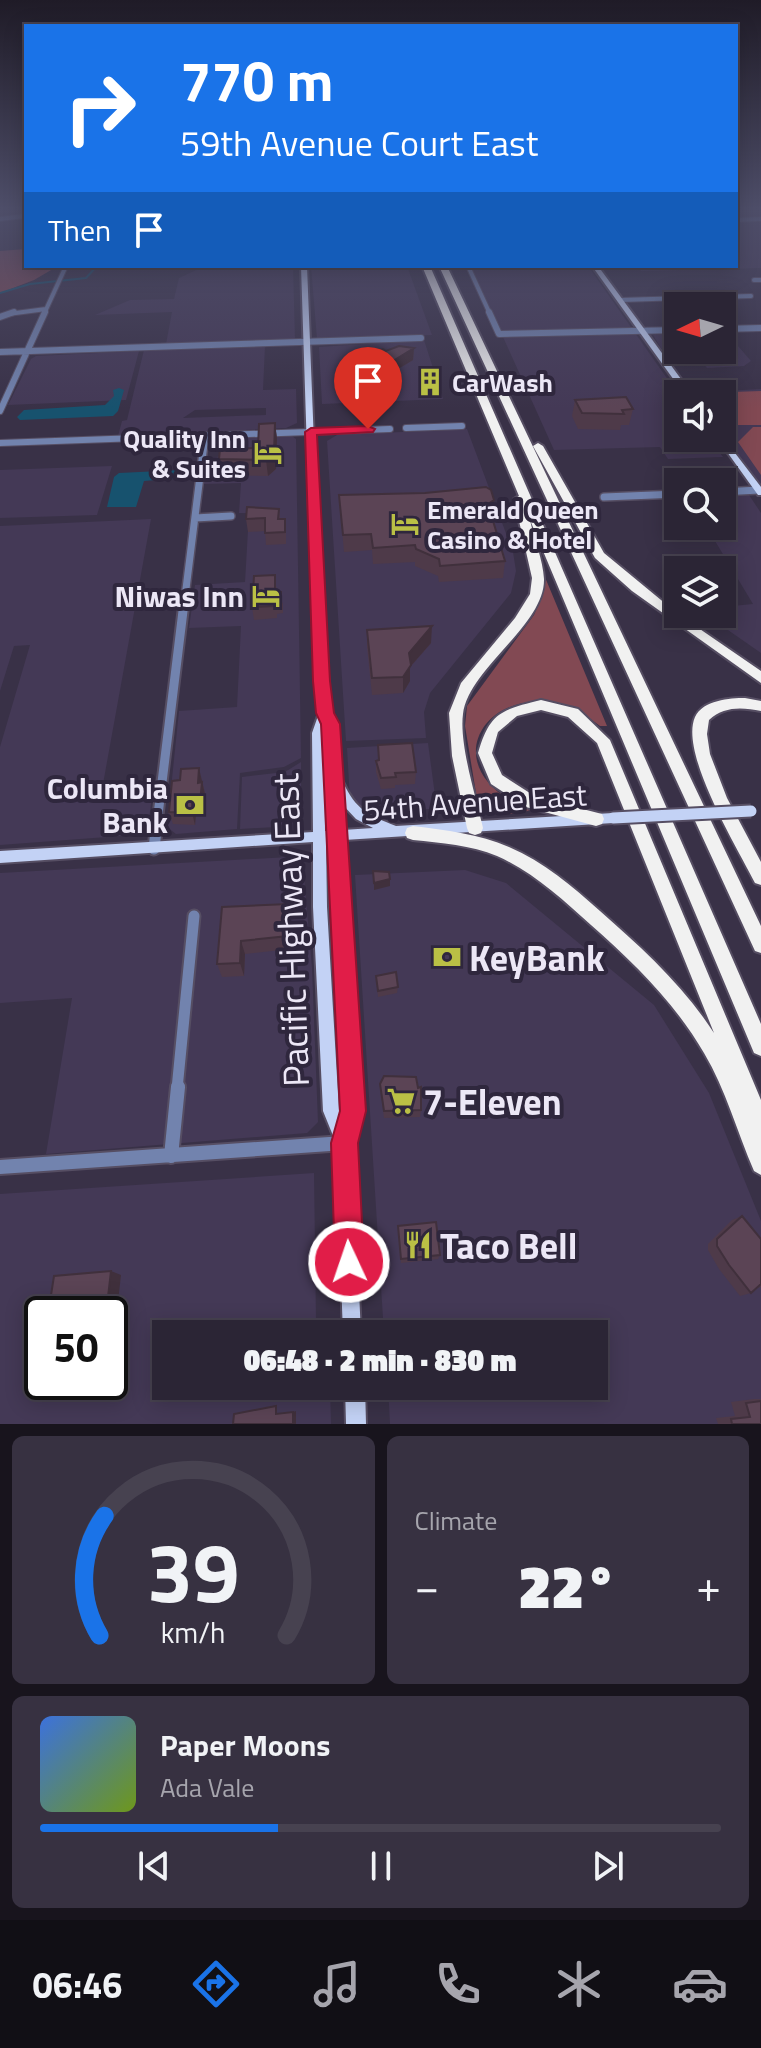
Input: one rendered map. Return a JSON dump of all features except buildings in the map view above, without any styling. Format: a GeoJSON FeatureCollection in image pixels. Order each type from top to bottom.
{"type":"FeatureCollection","features":[{"type":"Feature","properties":{"kind":"highway"},"geometry":{"type":"LineString","coordinates":[[430,275],[761,1046]]}},
{"type":"Feature","properties":{"kind":"highway"},"geometry":{"type":"LineString","coordinates":[[447,275],[761,945]]}},
{"type":"Feature","properties":{"kind":"highway"},"geometry":{"type":"LineString","coordinates":[[504,395],[522,418],[599,555],[636,588],[761,678]]}},
{"type":"Feature","properties":{"kind":"highway"},"geometry":{"type":"LineString","coordinates":[[475,828],[459,756],[456,713],[466,687],[520,621],[538,585],[521,507],[498,431]]}},
{"type":"Feature","properties":{"kind":"highway"},"geometry":{"type":"LineString","coordinates":[[761,706],[735,703],[715,708],[702,718],[698,737],[719,793],[761,878]]}},
{"type":"Feature","properties":{"kind":"highway"},"geometry":{"type":"LineString","coordinates":[[605,819],[536,805],[501,785],[486,760],[485,741],[490,729],[509,713],[546,706],[563,710],[587,722],[603,740],[761,1125]]}},
{"type":"Feature","properties":{"kind":"highway"},"geometry":{"type":"LineString","coordinates":[[406,833],[475,842],[517,859],[556,884],[643,959],[681,1002],[711,1046],[733,1091],[761,1164]]}},
{"type":"Feature","properties":{"kind":"main road","name":"Pacific Highway East"},"geometry":{"type":"LineString","coordinates":[[304,275],[325,713],[318,733],[319,838],[331,1111],[344,1143]]}},
{"type":"Feature","properties":{"kind":"main road"},"geometry":{"type":"LineString","coordinates":[[602,275],[678,380]]}},
{"type":"Feature","properties":{"kind":"main road"},"geometry":{"type":"LineString","coordinates":[[731,452],[760,491]]}},
{"type":"Feature","properties":{"kind":"main road","name":"Pacific Highway East"},"geometry":{"type":"LineString","coordinates":[[325,713],[331,724],[353,1111],[344,1143],[351,1320]]}},
{"type":"Feature","properties":{"kind":"main road"},"geometry":{"type":"LineString","coordinates":[[334,769],[344,802],[355,814],[406,833]]}},
{"type":"Feature","properties":{"kind":"main road","name":"54th Avenue East"},"geometry":{"type":"LineString","coordinates":[[0,857],[756,811]]}},
{"type":"Feature","properties":{"kind":"main road"},"geometry":{"type":"LineString","coordinates":[[355,1400],[356,1424]]}},
{"type":"Feature","properties":{"kind":"street"},"geometry":{"type":"LineString","coordinates":[[0,411],[62,275]]}},
{"type":"Feature","properties":{"kind":"street"},"geometry":{"type":"LineString","coordinates":[[472,275],[499,334],[664,331]]}},
{"type":"Feature","properties":{"kind":"street"},"geometry":{"type":"LineString","coordinates":[[754,280],[761,280]]}},
{"type":"Feature","properties":{"kind":"street"},"geometry":{"type":"LineString","coordinates":[[620,300],[751,296]]}},
{"type":"Feature","properties":{"kind":"street"},"geometry":{"type":"LineString","coordinates":[[0,317],[46,309]]}},
{"type":"Feature","properties":{"kind":"street"},"geometry":{"type":"LineString","coordinates":[[736,329],[761,328]]}},
{"type":"Feature","properties":{"kind":"street"},"geometry":{"type":"LineString","coordinates":[[0,352],[421,338]]}},
{"type":"Feature","properties":{"kind":"street"},"geometry":{"type":"LineString","coordinates":[[406,428],[462,426]]}},
{"type":"Feature","properties":{"kind":"street"},"geometry":{"type":"LineString","coordinates":[[0,443],[390,429]]}},
{"type":"Feature","properties":{"kind":"street"},"geometry":{"type":"LineString","coordinates":[[154,849],[205,435]]}},
{"type":"Feature","properties":{"kind":"street"},"geometry":{"type":"LineString","coordinates":[[736,492],[760,491]]}},
{"type":"Feature","properties":{"kind":"street"},"geometry":{"type":"LineString","coordinates":[[604,497],[664,495]]}},
{"type":"Feature","properties":{"kind":"street"},"geometry":{"type":"LineString","coordinates":[[195,518],[231,516]]}},
{"type":"Feature","properties":{"kind":"street"},"geometry":{"type":"LineString","coordinates":[[171,1156],[194,916]]}},
{"type":"Feature","properties":{"kind":"street"},"geometry":{"type":"LineString","coordinates":[[0,1167],[344,1143]]}},
{"type":"Feature","properties":{"kind":"shaded area"},"geometry":{"type":"Polygon","coordinates":[[[0,275],[42,275],[34,280],[0,293],[0,275]]]}},
{"type":"Feature","properties":{"kind":"shaded area"},"geometry":{"type":"Polygon","coordinates":[[[185,275],[293,275],[295,339],[166,344],[172,312],[95,315],[130,300],[174,299],[179,278],[185,275]]]}},
{"type":"Feature","properties":{"kind":"shaded area"},"geometry":{"type":"Polygon","coordinates":[[[312,275],[410,275],[432,335],[317,339],[312,275]]]}},
{"type":"Feature","properties":{"kind":"shaded area"},"geometry":{"type":"Polygon","coordinates":[[[475,275],[595,275],[668,380],[664,380],[664,452],[719,452],[723,457],[668,459],[660,447],[554,450],[475,275]]]}},
{"type":"Feature","properties":{"kind":"shaded area"},"geometry":{"type":"Polygon","coordinates":[[[664,334],[664,353],[653,335],[664,334]]]}},
{"type":"Feature","properties":{"kind":"shaded area"},"geometry":{"type":"Polygon","coordinates":[[[424,340],[443,399],[322,404],[319,347],[424,340]]]}},
{"type":"Feature","properties":{"kind":"shaded area"},"geometry":{"type":"Polygon","coordinates":[[[736,344],[751,361],[744,366],[707,368],[704,364],[736,364],[736,344]]]}},
{"type":"Feature","properties":{"kind":"shaded area"},"geometry":{"type":"Polygon","coordinates":[[[265,346],[263,390],[296,389],[297,423],[286,428],[118,436],[122,421],[127,420],[144,350],[265,346]],[[266,408],[195,410],[183,418],[266,415],[266,408]]]}},
{"type":"Feature","properties":{"kind":"shaded area"},"geometry":{"type":"Polygon","coordinates":[[[139,351],[126,400],[8,405],[31,359],[36,356],[139,351]]]}},
{"type":"Feature","properties":{"kind":"shaded area"},"geometry":{"type":"Polygon","coordinates":[[[761,389],[761,493],[732,452],[736,452],[736,390],[761,389]]]}},
{"type":"Feature","properties":{"kind":"shaded area"},"geometry":{"type":"Polygon","coordinates":[[[761,391],[761,425],[736,425],[736,392],[761,391]]]}},
{"type":"Feature","properties":{"kind":"shaded area"},"geometry":{"type":"Polygon","coordinates":[[[753,427],[761,427],[761,475],[738,442],[753,427]]]}},
{"type":"Feature","properties":{"kind":"shaded area"},"geometry":{"type":"Polygon","coordinates":[[[467,429],[513,552],[516,571],[511,593],[430,693],[424,712],[426,738],[346,741],[327,441],[337,435],[467,429]]]}},
{"type":"Feature","properties":{"kind":"shaded area"},"geometry":{"type":"Polygon","coordinates":[[[292,436],[296,439],[301,758],[284,767],[240,773],[237,829],[176,834],[167,827],[179,711],[237,707],[241,626],[189,628],[195,585],[245,582],[249,513],[239,513],[241,483],[203,484],[206,458],[245,454],[247,437],[292,436]]]}},
{"type":"Feature","properties":{"kind":"shaded area"},"geometry":{"type":"Polygon","coordinates":[[[112,466],[97,515],[0,518],[0,470],[112,466]]]}},
{"type":"Feature","properties":{"kind":"shaded area"},"geometry":{"type":"Polygon","coordinates":[[[736,495],[749,495],[761,513],[761,653],[725,628],[736,628],[736,606],[753,604],[736,576],[736,556],[724,556],[714,540],[736,540],[736,495]]]}},
{"type":"Feature","properties":{"kind":"shaded area"},"geometry":{"type":"Polygon","coordinates":[[[151,519],[103,784],[154,781],[147,834],[0,845],[0,747],[30,645],[14,646],[0,691],[0,526],[151,519]]]}},
{"type":"Feature","properties":{"kind":"shaded area"},"geometry":{"type":"Polygon","coordinates":[[[542,570],[607,726],[600,726],[566,707],[534,702],[507,708],[487,723],[477,744],[479,767],[496,790],[530,810],[502,813],[488,808],[477,799],[465,726],[467,706],[534,615],[542,596],[542,570]]]}},
{"type":"Feature","properties":{"kind":"shaded area"},"geometry":{"type":"Polygon","coordinates":[[[428,743],[436,803],[431,809],[364,812],[350,800],[347,748],[428,743]]]}},
{"type":"Feature","properties":{"kind":"shaded area"},"geometry":{"type":"Polygon","coordinates":[[[301,762],[301,804],[291,821],[276,827],[240,829],[242,777],[285,772],[301,762]]]}},
{"type":"Feature","properties":{"kind":"shaded area"},"geometry":{"type":"Polygon","coordinates":[[[289,857],[303,866],[312,968],[318,1122],[307,1133],[46,1154],[72,998],[0,1003],[0,873],[289,857]]]}},
{"type":"Feature","properties":{"kind":"shaded area"},"geometry":{"type":"Polygon","coordinates":[[[465,870],[506,883],[654,1005],[709,1093],[761,1221],[761,1424],[390,1424],[389,1400],[608,1400],[608,1320],[383,1320],[355,875],[465,870]]]}},
{"type":"Feature","properties":{"kind":"shaded area"},"geometry":{"type":"Polygon","coordinates":[[[314,1173],[316,1320],[152,1320],[152,1400],[330,1400],[331,1424],[0,1424],[0,1194],[314,1173]]]}},
{"type":"Feature","properties":{"kind":"water"},"geometry":{"type":"Polygon","coordinates":[[[113,390],[124,390],[118,411],[113,416],[20,420],[17,417],[24,410],[105,405],[114,396],[113,390]]]}},
{"type":"Feature","properties":{"kind":"water"},"geometry":{"type":"Polygon","coordinates":[[[181,470],[178,478],[144,481],[136,507],[107,507],[114,477],[119,473],[181,470]]]}},
{"type":"Feature","properties":{"kind":"waterway"},"geometry":{"type":"LineString","coordinates":[[0,293],[30,284],[88,275]]}},
{"type":"Feature","properties":{"kind":"place","name":"CarWash"},"geometry":{"type":"Point","coordinates":[430,382]}},
{"type":"Feature","properties":{"kind":"place","name":"Quality Inn & Suites"},"geometry":{"type":"Point","coordinates":[268,453]}},
{"type":"Feature","properties":{"kind":"place","name":"Emerald Queen Casino & Hotel"},"geometry":{"type":"Point","coordinates":[405,524]}},
{"type":"Feature","properties":{"kind":"place","name":"Niwas Inn"},"geometry":{"type":"Point","coordinates":[266,596]}},
{"type":"Feature","properties":{"kind":"place","name":"Columbia Bank"},"geometry":{"type":"Point","coordinates":[190,805]}},
{"type":"Feature","properties":{"kind":"place","name":"KeyBank"},"geometry":{"type":"Point","coordinates":[447,957]}},
{"type":"Feature","properties":{"kind":"place","name":"7-Eleven"},"geometry":{"type":"Point","coordinates":[401,1101]}},
{"type":"Feature","properties":{"kind":"place","name":"Taco Bell"},"geometry":{"type":"Point","coordinates":[418,1245]}},
{"type":"Feature","properties":{"kind":"route"},"geometry":{"type":"LineString","coordinates":[[349,1262],[344,1143],[353,1111],[331,724],[325,713],[322,681],[311,432],[368,429]]}}]}
